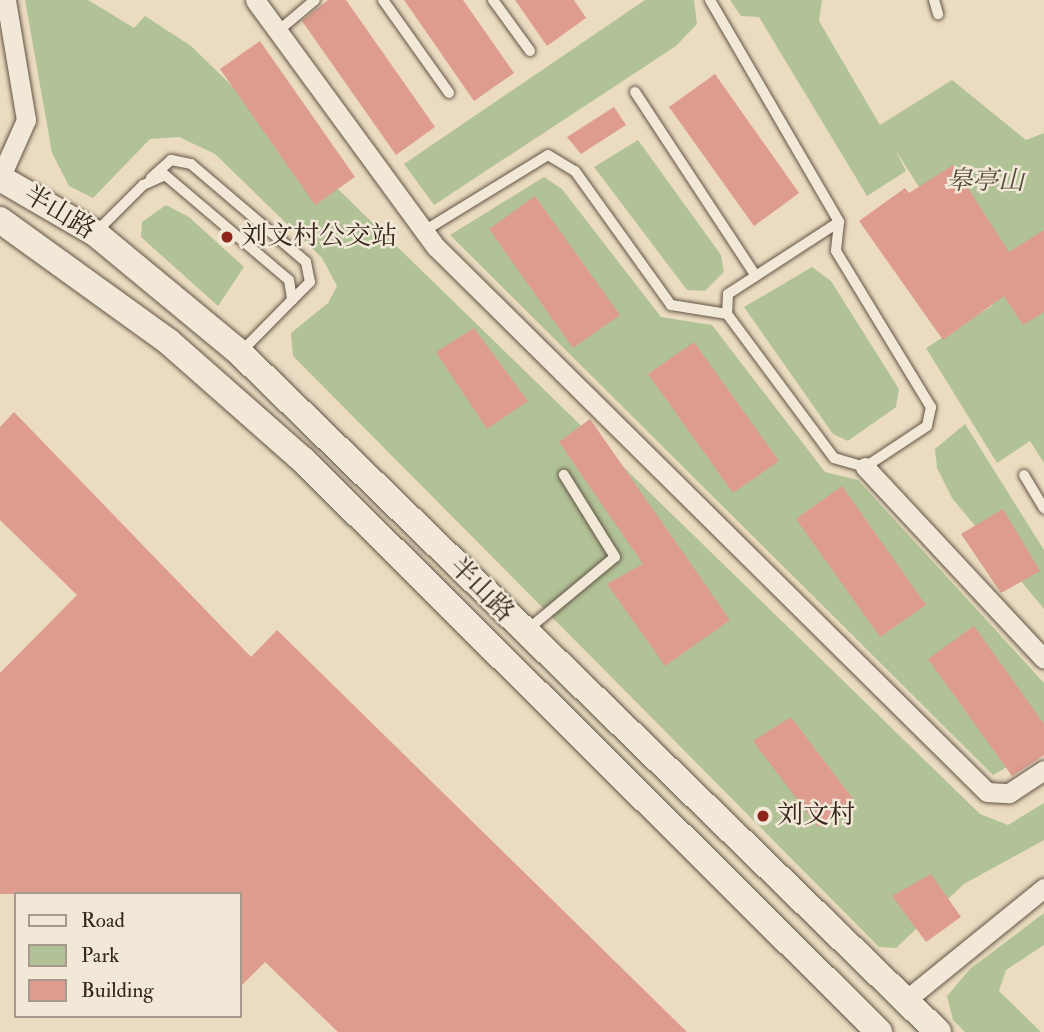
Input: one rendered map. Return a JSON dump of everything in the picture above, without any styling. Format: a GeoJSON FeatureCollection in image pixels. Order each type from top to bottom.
{"type":"FeatureCollection","features":[{"type":"Feature","properties":{"kind":"main road","name":"半山路"},"geometry":{"type":"LineString","coordinates":[[0,178],[95,233],[240,353],[524,633],[938,1032]]}},
{"type":"Feature","properties":{"kind":"main road","name":"半山路"},"geometry":{"type":"LineString","coordinates":[[0,220],[169,342],[303,460],[878,1032]]}},
{"type":"Feature","properties":{"kind":"street"},"geometry":{"type":"LineString","coordinates":[[0,178],[26,120],[6,0]]}},
{"type":"Feature","properties":{"kind":"street"},"geometry":{"type":"LineString","coordinates":[[255,0],[424,231],[987,792],[1009,793],[1044,771]]}},
{"type":"Feature","properties":{"kind":"street"},"geometry":{"type":"LineString","coordinates":[[865,467],[1044,659]]}},
{"type":"Feature","properties":{"kind":"street"},"geometry":{"type":"LineString","coordinates":[[906,1000],[1044,888]]}},
{"type":"Feature","properties":{"kind":"lane"},"geometry":{"type":"LineString","coordinates":[[278,31],[315,0]]}},
{"type":"Feature","properties":{"kind":"lane"},"geometry":{"type":"LineString","coordinates":[[383,0],[449,93]]}},
{"type":"Feature","properties":{"kind":"lane"},"geometry":{"type":"LineString","coordinates":[[493,0],[530,51]]}},
{"type":"Feature","properties":{"kind":"lane"},"geometry":{"type":"LineString","coordinates":[[710,0],[839,222],[836,251],[931,407],[927,426],[865,467],[834,458],[727,314],[728,295],[839,222]]}},
{"type":"Feature","properties":{"kind":"lane"},"geometry":{"type":"LineString","coordinates":[[934,0],[938,14]]}},
{"type":"Feature","properties":{"kind":"lane"},"geometry":{"type":"LineString","coordinates":[[635,92],[757,276]]}},
{"type":"Feature","properties":{"kind":"lane"},"geometry":{"type":"LineString","coordinates":[[424,231],[548,155],[575,171],[671,305],[727,314]]}},
{"type":"Feature","properties":{"kind":"lane"},"geometry":{"type":"LineString","coordinates":[[95,233],[172,160],[191,164],[306,262],[310,282],[240,353]]}},
{"type":"Feature","properties":{"kind":"lane"},"geometry":{"type":"LineString","coordinates":[[143,185],[165,175],[289,281],[292,300]]}},
{"type":"Feature","properties":{"kind":"lane"},"geometry":{"type":"LineString","coordinates":[[524,633],[615,558],[564,475]]}},
{"type":"Feature","properties":{"kind":"lane"},"geometry":{"type":"LineString","coordinates":[[1024,475],[1044,508]]}},
{"type":"Feature","properties":{"kind":"green space"},"geometry":{"type":"Polygon","coordinates":[[[25,0],[88,0],[134,28],[145,16],[191,46],[980,814],[1008,825],[1044,803],[1044,840],[964,884],[896,948],[879,947],[293,356],[291,333],[328,303],[337,286],[322,258],[215,154],[179,137],[150,139],[93,198],[69,186],[52,153],[25,0]]]}},
{"type":"Feature","properties":{"kind":"green space"},"geometry":{"type":"Polygon","coordinates":[[[645,0],[694,0],[697,24],[676,46],[434,205],[404,164],[645,0]]]}},
{"type":"Feature","properties":{"kind":"green space","name":"皋亭山"},"geometry":{"type":"Polygon","coordinates":[[[730,0],[822,0],[819,21],[880,125],[952,80],[1026,140],[1044,133],[1044,463],[1030,441],[997,463],[926,348],[993,305],[895,149],[906,171],[867,196],[759,17],[741,16],[730,0]]]}},
{"type":"Feature","properties":{"kind":"green space"},"geometry":{"type":"Polygon","coordinates":[[[638,140],[721,255],[724,272],[705,291],[687,290],[594,167],[638,140]]]}},
{"type":"Feature","properties":{"kind":"green space"},"geometry":{"type":"Polygon","coordinates":[[[544,177],[562,189],[661,317],[712,325],[825,472],[858,480],[1044,683],[1044,746],[993,775],[450,235],[544,177]]]}},
{"type":"Feature","properties":{"kind":"green space"},"geometry":{"type":"Polygon","coordinates":[[[166,205],[189,217],[244,267],[218,306],[141,237],[142,222],[166,205]]]}},
{"type":"Feature","properties":{"kind":"green space"},"geometry":{"type":"Polygon","coordinates":[[[812,267],[831,281],[899,389],[896,407],[848,441],[833,434],[744,307],[812,267]]]}},
{"type":"Feature","properties":{"kind":"green space"},"geometry":{"type":"Polygon","coordinates":[[[965,424],[1044,550],[1044,609],[952,498],[937,468],[935,449],[965,424]]]}},
{"type":"Feature","properties":{"kind":"green space"},"geometry":{"type":"Polygon","coordinates":[[[1044,913],[1044,945],[1006,970],[999,991],[1041,1032],[965,1032],[953,1020],[947,996],[970,969],[1044,913]]]}},
{"type":"Feature","properties":{"kind":"building"},"geometry":{"type":"Polygon","coordinates":[[[328,0],[346,0],[435,127],[396,155],[302,21],[328,0]]]}},
{"type":"Feature","properties":{"kind":"building"},"geometry":{"type":"Polygon","coordinates":[[[404,0],[463,0],[514,73],[474,101],[404,0]]]}},
{"type":"Feature","properties":{"kind":"building"},"geometry":{"type":"Polygon","coordinates":[[[515,0],[574,0],[586,18],[547,46],[515,0]]]}},
{"type":"Feature","properties":{"kind":"building"},"geometry":{"type":"Polygon","coordinates":[[[260,41],[355,177],[315,205],[220,69],[260,41]]]}},
{"type":"Feature","properties":{"kind":"building"},"geometry":{"type":"Polygon","coordinates":[[[715,74],[799,193],[754,226],[669,107],[715,74]]]}},
{"type":"Feature","properties":{"kind":"building"},"geometry":{"type":"Polygon","coordinates":[[[614,107],[626,125],[581,154],[567,137],[614,107]]]}},
{"type":"Feature","properties":{"kind":"building"},"geometry":{"type":"Polygon","coordinates":[[[953,165],[1009,252],[1044,230],[1044,312],[1023,325],[1004,296],[943,340],[859,221],[905,188],[909,193],[953,165]]]}},
{"type":"Feature","properties":{"kind":"building"},"geometry":{"type":"Polygon","coordinates":[[[535,196],[620,315],[573,348],[489,229],[535,196]]]}},
{"type":"Feature","properties":{"kind":"building"},"geometry":{"type":"Polygon","coordinates":[[[474,328],[528,401],[487,429],[436,352],[474,328]]]}},
{"type":"Feature","properties":{"kind":"building"},"geometry":{"type":"Polygon","coordinates":[[[694,342],[779,461],[733,493],[648,374],[694,342]]]}},
{"type":"Feature","properties":{"kind":"building"},"geometry":{"type":"Polygon","coordinates":[[[14,412],[251,657],[277,630],[687,1032],[338,1032],[265,962],[242,985],[242,892],[0,894],[0,673],[77,595],[0,520],[0,427],[14,412]]]}},
{"type":"Feature","properties":{"kind":"building"},"geometry":{"type":"Polygon","coordinates":[[[590,419],[730,620],[665,666],[607,584],[643,564],[559,442],[590,419]]]}},
{"type":"Feature","properties":{"kind":"building"},"geometry":{"type":"Polygon","coordinates":[[[842,486],[926,605],[880,637],[796,519],[842,486]]]}},
{"type":"Feature","properties":{"kind":"building"},"geometry":{"type":"Polygon","coordinates":[[[1003,509],[1040,571],[1001,593],[961,534],[1003,509]]]}},
{"type":"Feature","properties":{"kind":"building"},"geometry":{"type":"Polygon","coordinates":[[[974,626],[1044,724],[1044,755],[1012,776],[928,659],[974,626]]]}},
{"type":"Feature","properties":{"kind":"building"},"geometry":{"type":"Polygon","coordinates":[[[791,717],[853,799],[818,827],[753,741],[791,717]]]}},
{"type":"Feature","properties":{"kind":"building"},"geometry":{"type":"Polygon","coordinates":[[[931,874],[961,917],[926,942],[892,896],[931,874]]]}},
{"type":"Feature","properties":{"kind":"place","name":"刘文村公交站"},"geometry":{"type":"Point","coordinates":[227,237]}},
{"type":"Feature","properties":{"kind":"place","name":"刘文村"},"geometry":{"type":"Point","coordinates":[763,816]}}]}
